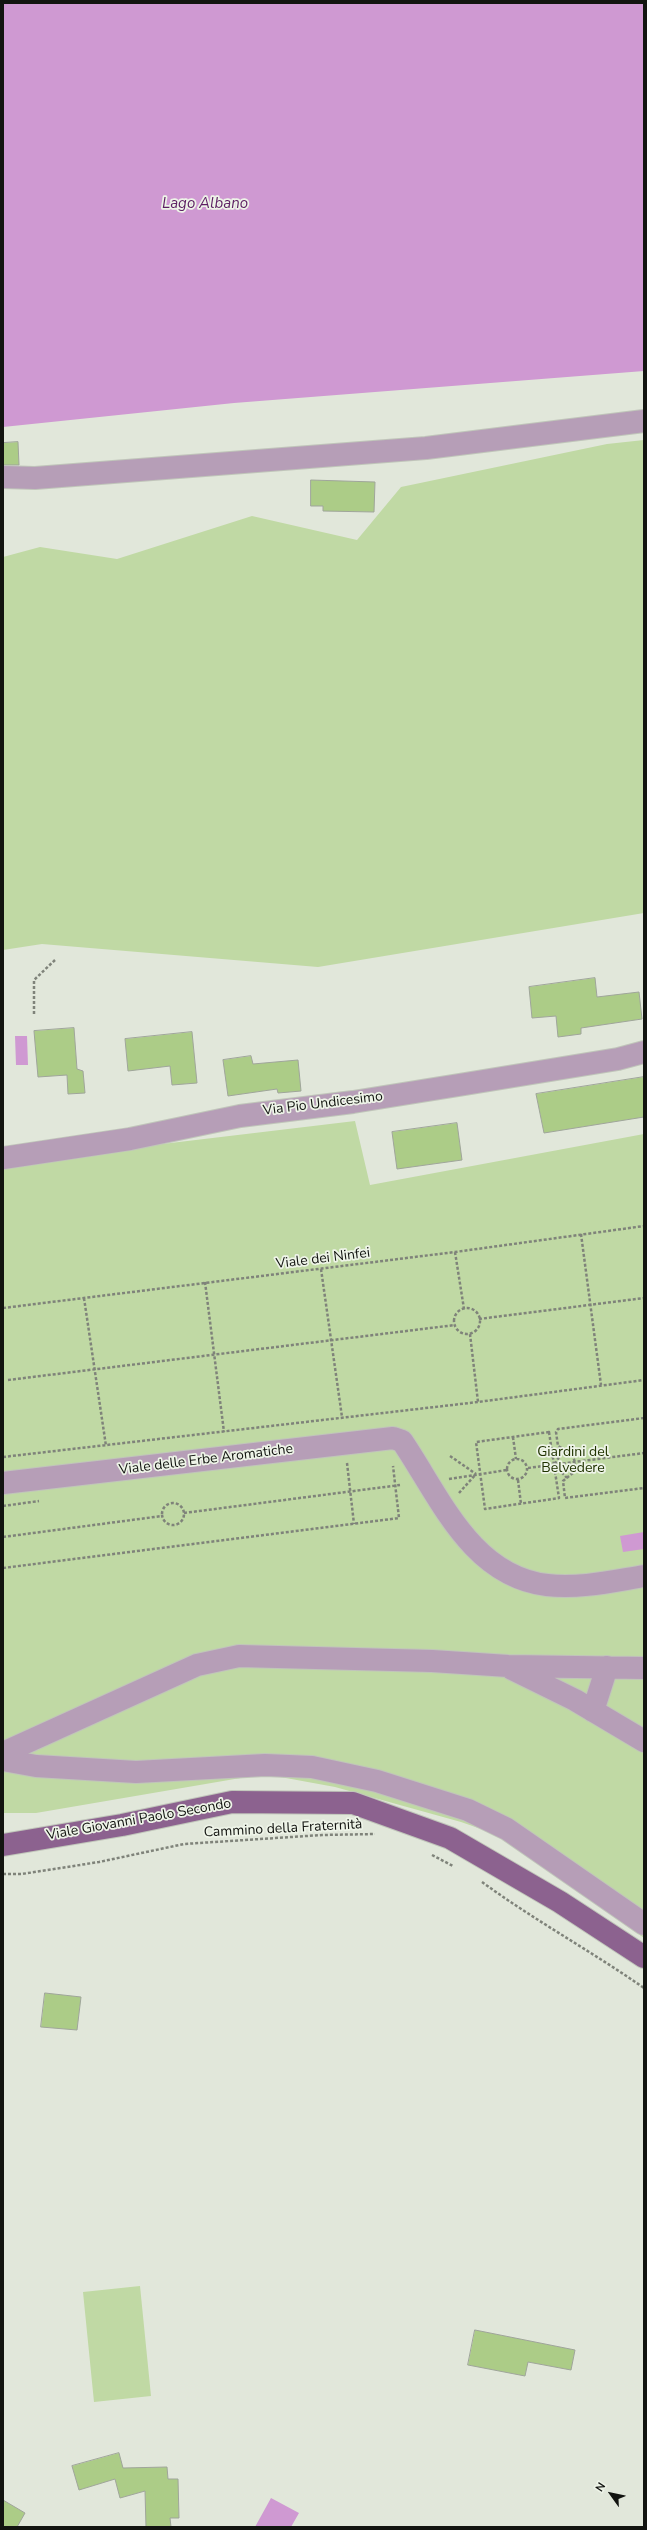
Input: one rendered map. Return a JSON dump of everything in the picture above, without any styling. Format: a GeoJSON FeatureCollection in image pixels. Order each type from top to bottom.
{"type":"FeatureCollection","features":[{"type":"Feature","properties":{"kind":"main road","name":"Viale Giovanni Paolo Secondo"},"geometry":{"type":"LineString","coordinates":[[3,1845],[122,1825],[232,1802],[353,1803],[450,1838],[560,1902],[644,1957]]}},
{"type":"Feature","properties":{"kind":"street"},"geometry":{"type":"LineString","coordinates":[[3,477],[35,478],[346,455],[644,421]]}},
{"type":"Feature","properties":{"kind":"street","name":"Via Pio Undicesimo"},"geometry":{"type":"LineString","coordinates":[[3,1158],[130,1139],[240,1116],[435,1089],[618,1059],[644,1052]]}},
{"type":"Feature","properties":{"kind":"street","name":"Viale delle Erbe Aromatiche"},"geometry":{"type":"LineString","coordinates":[[3,1483],[393,1438],[402,1441],[451,1519],[486,1560],[505,1571],[526,1582],[574,1586],[644,1576]]}},
{"type":"Feature","properties":{"kind":"street"},"geometry":{"type":"LineString","coordinates":[[3,1753],[197,1665],[239,1656],[432,1661],[508,1666],[644,1668]]}},
{"type":"Feature","properties":{"kind":"street"},"geometry":{"type":"LineString","coordinates":[[508,1666],[593,1711],[644,1741]]}},
{"type":"Feature","properties":{"kind":"street"},"geometry":{"type":"LineString","coordinates":[[593,1711],[607,1667]]}},
{"type":"Feature","properties":{"kind":"street"},"geometry":{"type":"LineString","coordinates":[[3,1760],[36,1766],[136,1772],[265,1765],[312,1767],[377,1782],[468,1810],[507,1829],[644,1924]]}},
{"type":"Feature","properties":{"kind":"path"},"geometry":{"type":"LineString","coordinates":[[34,1014],[34,980],[55,960]]}},
{"type":"Feature","properties":{"kind":"path","name":"Viale dei Ninfei"},"geometry":{"type":"LineString","coordinates":[[3,1308],[455,1252],[644,1226]]}},
{"type":"Feature","properties":{"kind":"path"},"geometry":{"type":"LineString","coordinates":[[580,1234],[602,1385]]}},
{"type":"Feature","properties":{"kind":"path"},"geometry":{"type":"LineString","coordinates":[[455,1252],[464,1309]]}},
{"type":"Feature","properties":{"kind":"path"},"geometry":{"type":"LineString","coordinates":[[321,1269],[342,1417]]}},
{"type":"Feature","properties":{"kind":"path"},"geometry":{"type":"LineString","coordinates":[[205,1282],[224,1432]]}},
{"type":"Feature","properties":{"kind":"path"},"geometry":{"type":"LineString","coordinates":[[84,1298],[106,1446]]}},
{"type":"Feature","properties":{"kind":"path"},"geometry":{"type":"LineString","coordinates":[[479,1319],[644,1298]]}},
{"type":"Feature","properties":{"kind":"path"},"geometry":{"type":"LineString","coordinates":[[464,1309],[476,1312],[479,1319],[478,1328],[470,1334]]}},
{"type":"Feature","properties":{"kind":"path"},"geometry":{"type":"LineString","coordinates":[[464,1309],[456,1315],[455,1325],[459,1331],[470,1334]]}},
{"type":"Feature","properties":{"kind":"path"},"geometry":{"type":"LineString","coordinates":[[8,1380],[332,1338],[455,1325]]}},
{"type":"Feature","properties":{"kind":"path"},"geometry":{"type":"LineString","coordinates":[[470,1334],[478,1402]]}},
{"type":"Feature","properties":{"kind":"path"},"geometry":{"type":"LineString","coordinates":[[3,1457],[478,1402],[644,1380]]}},
{"type":"Feature","properties":{"kind":"path"},"geometry":{"type":"LineString","coordinates":[[644,1418],[558,1429],[556,1432],[558,1446],[572,1453],[575,1462],[574,1472],[562,1481],[565,1498],[644,1488]]}},
{"type":"Feature","properties":{"kind":"path"},"geometry":{"type":"LineString","coordinates":[[549,1432],[555,1465],[559,1498],[485,1509],[476,1442],[549,1432]]}},
{"type":"Feature","properties":{"kind":"path"},"geometry":{"type":"LineString","coordinates":[[513,1437],[516,1459]]}},
{"type":"Feature","properties":{"kind":"path"},"geometry":{"type":"LineString","coordinates":[[555,1465],[564,1448]]}},
{"type":"Feature","properties":{"kind":"path"},"geometry":{"type":"LineString","coordinates":[[528,1468],[644,1453]]}},
{"type":"Feature","properties":{"kind":"path"},"geometry":{"type":"LineString","coordinates":[[450,1456],[476,1474]]}},
{"type":"Feature","properties":{"kind":"path"},"geometry":{"type":"LineString","coordinates":[[507,1470],[510,1462],[516,1459],[524,1462],[528,1468]]}},
{"type":"Feature","properties":{"kind":"path"},"geometry":{"type":"LineString","coordinates":[[339,1462],[354,1460]]}},
{"type":"Feature","properties":{"kind":"path"},"geometry":{"type":"LineString","coordinates":[[346,1461],[351,1490],[354,1524]]}},
{"type":"Feature","properties":{"kind":"path"},"geometry":{"type":"LineString","coordinates":[[3,1568],[399,1518],[392,1464]]}},
{"type":"Feature","properties":{"kind":"path"},"geometry":{"type":"LineString","coordinates":[[555,1465],[567,1478]]}},
{"type":"Feature","properties":{"kind":"path"},"geometry":{"type":"LineString","coordinates":[[507,1470],[512,1478],[518,1480],[524,1477],[528,1468]]}},
{"type":"Feature","properties":{"kind":"path"},"geometry":{"type":"LineString","coordinates":[[444,1480],[507,1470]]}},
{"type":"Feature","properties":{"kind":"path"},"geometry":{"type":"LineString","coordinates":[[455,1499],[476,1474]]}},
{"type":"Feature","properties":{"kind":"path"},"geometry":{"type":"LineString","coordinates":[[518,1480],[521,1504]]}},
{"type":"Feature","properties":{"kind":"path"},"geometry":{"type":"LineString","coordinates":[[184,1513],[351,1490],[400,1485]]}},
{"type":"Feature","properties":{"kind":"path"},"geometry":{"type":"LineString","coordinates":[[3,1506],[42,1501]]}},
{"type":"Feature","properties":{"kind":"path"},"geometry":{"type":"LineString","coordinates":[[171,1503],[182,1506],[184,1513],[183,1520],[177,1525],[166,1523],[162,1516],[165,1506],[171,1503]]}},
{"type":"Feature","properties":{"kind":"path"},"geometry":{"type":"LineString","coordinates":[[3,1537],[162,1516]]}},
{"type":"Feature","properties":{"kind":"path","name":"Cammino della Fraternità"},"geometry":{"type":"LineString","coordinates":[[3,1874],[22,1874],[99,1862],[184,1844],[322,1835],[375,1834],[382,1836]]}},
{"type":"Feature","properties":{"kind":"path"},"geometry":{"type":"LineString","coordinates":[[427,1852],[460,1869]]}},
{"type":"Feature","properties":{"kind":"path"},"geometry":{"type":"LineString","coordinates":[[479,1880],[526,1914],[577,1943],[644,1988]]}},
{"type":"Feature","properties":{"kind":"green space"},"geometry":{"type":"Polygon","coordinates":[[[644,440],[644,913],[318,967],[42,944],[3,950],[3,557],[40,547],[117,559],[252,516],[357,540],[401,487],[607,444],[644,440]]]}},
{"type":"Feature","properties":{"kind":"green space","name":"Giardini del Belvedere"},"geometry":{"type":"Polygon","coordinates":[[[355,1121],[370,1185],[644,1134],[644,1938],[501,1836],[461,1822],[335,1787],[264,1774],[36,1813],[3,1813],[3,1163],[355,1121]]]}},
{"type":"Feature","properties":{"kind":"green space"},"geometry":{"type":"Polygon","coordinates":[[[140,2286],[151,2396],[94,2402],[83,2292],[140,2286]]]}},
{"type":"Feature","properties":{"kind":"water","name":"Lago Albano"},"geometry":{"type":"Polygon","coordinates":[[[3,3],[644,3],[644,371],[234,403],[3,427],[3,3]]]}},
{"type":"Feature","properties":{"kind":"water"},"geometry":{"type":"Polygon","coordinates":[[[15,1036],[27,1036],[28,1065],[16,1065],[15,1036]]]}},
{"type":"Feature","properties":{"kind":"water"},"geometry":{"type":"Polygon","coordinates":[[[644,1532],[644,1549],[623,1552],[620,1536],[644,1532]]]}},
{"type":"Feature","properties":{"kind":"water"},"geometry":{"type":"Polygon","coordinates":[[[271,2498],[299,2513],[291,2527],[255,2527],[271,2498]]]}},
{"type":"Feature","properties":{"kind":"building"},"geometry":{"type":"Polygon","coordinates":[[[18,442],[19,465],[3,465],[3,443],[18,442]]]}},
{"type":"Feature","properties":{"kind":"building"},"geometry":{"type":"Polygon","coordinates":[[[311,480],[375,482],[374,512],[323,511],[323,506],[311,506],[311,480]]]}},
{"type":"Feature","properties":{"kind":"building"},"geometry":{"type":"Polygon","coordinates":[[[595,978],[597,997],[639,992],[642,1019],[581,1028],[581,1034],[558,1037],[556,1016],[532,1018],[529,987],[595,978]]]}},
{"type":"Feature","properties":{"kind":"building"},"geometry":{"type":"Polygon","coordinates":[[[74,1028],[77,1069],[83,1071],[85,1093],[68,1094],[67,1075],[38,1077],[34,1031],[74,1028]]]}},
{"type":"Feature","properties":{"kind":"building"},"geometry":{"type":"Polygon","coordinates":[[[192,1032],[197,1083],[172,1085],[170,1066],[128,1071],[125,1039],[192,1032]]]}},
{"type":"Feature","properties":{"kind":"building"},"geometry":{"type":"Polygon","coordinates":[[[251,1056],[253,1064],[298,1060],[301,1091],[278,1093],[277,1089],[228,1096],[223,1060],[251,1056]]]}},
{"type":"Feature","properties":{"kind":"building"},"geometry":{"type":"Polygon","coordinates":[[[644,1077],[644,1117],[544,1133],[536,1094],[644,1077]]]}},
{"type":"Feature","properties":{"kind":"building"},"geometry":{"type":"Polygon","coordinates":[[[457,1123],[462,1160],[397,1169],[392,1132],[457,1123]]]}},
{"type":"Feature","properties":{"kind":"building"},"geometry":{"type":"Polygon","coordinates":[[[45,1993],[81,1997],[77,2030],[41,2027],[45,1993]]]}},
{"type":"Feature","properties":{"kind":"building"},"geometry":{"type":"Polygon","coordinates":[[[475,2330],[575,2350],[571,2370],[528,2362],[525,2376],[468,2365],[475,2330]]]}},
{"type":"Feature","properties":{"kind":"building"},"geometry":{"type":"Polygon","coordinates":[[[119,2453],[123,2468],[167,2467],[168,2479],[178,2479],[179,2518],[170,2518],[171,2527],[146,2527],[145,2491],[120,2498],[115,2479],[79,2490],[72,2466],[119,2453]]]}},
{"type":"Feature","properties":{"kind":"building"},"geometry":{"type":"Polygon","coordinates":[[[3,2500],[25,2513],[17,2527],[3,2527],[3,2500]]]}}]}
